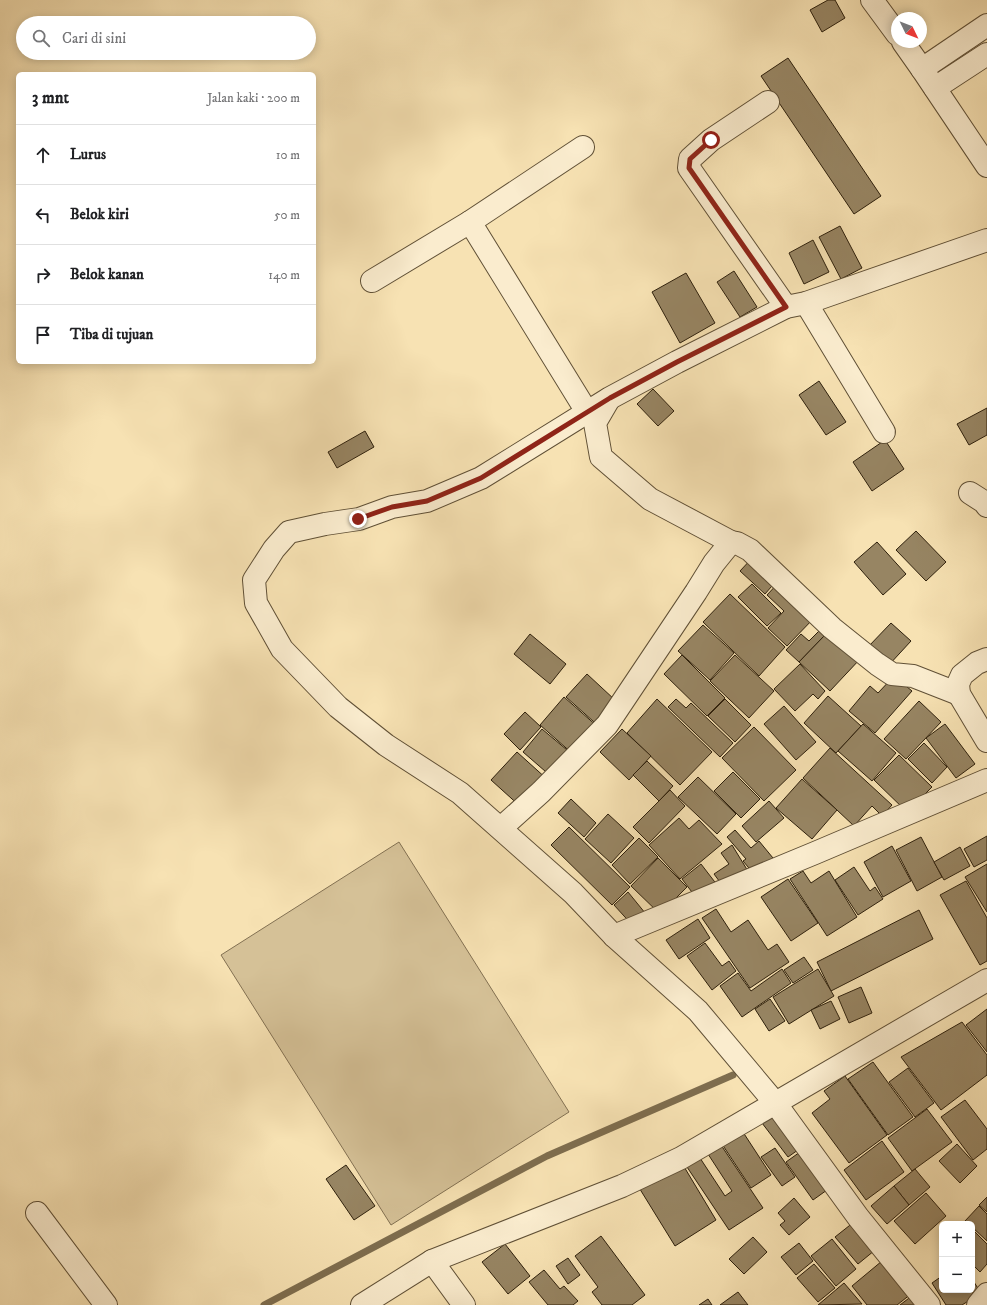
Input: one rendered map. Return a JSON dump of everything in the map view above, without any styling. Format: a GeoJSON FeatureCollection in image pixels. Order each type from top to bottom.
{"type":"FeatureCollection","features":[{"type":"Feature","properties":{"kind":"street"},"geometry":{"type":"LineString","coordinates":[[872,0],[891,26]]}},
{"type":"Feature","properties":{"kind":"street"},"geometry":{"type":"LineString","coordinates":[[922,69],[987,25]]}},
{"type":"Feature","properties":{"kind":"street"},"geometry":{"type":"LineString","coordinates":[[907,48],[987,166]]}},
{"type":"Feature","properties":{"kind":"street"},"geometry":{"type":"LineString","coordinates":[[935,88],[987,54]]}},
{"type":"Feature","properties":{"kind":"street"},"geometry":{"type":"LineString","coordinates":[[768,102],[711,140],[690,159],[689,168],[796,305],[884,432]]}},
{"type":"Feature","properties":{"kind":"street"},"geometry":{"type":"LineString","coordinates":[[372,281],[470,222],[583,147]]}},
{"type":"Feature","properties":{"kind":"street"},"geometry":{"type":"LineString","coordinates":[[470,222],[587,412]]}},
{"type":"Feature","properties":{"kind":"street"},"geometry":{"type":"LineString","coordinates":[[929,1305],[858,1217],[776,1104],[698,1011],[614,936],[573,893],[501,828],[460,794],[386,745],[338,707],[282,649],[256,603],[254,580],[274,549],[289,532],[358,519],[392,507],[427,501],[481,478],[610,398],[677,362],[796,305],[987,240]]}},
{"type":"Feature","properties":{"kind":"street"},"geometry":{"type":"LineString","coordinates":[[610,398],[595,423],[601,457],[650,499],[731,542],[737,543],[750,550],[832,628],[892,674],[913,676],[959,694]]}},
{"type":"Feature","properties":{"kind":"street"},"geometry":{"type":"LineString","coordinates":[[501,828],[541,792],[607,725],[714,563],[731,542]]}},
{"type":"Feature","properties":{"kind":"street"},"geometry":{"type":"LineString","coordinates":[[987,659],[962,675],[958,684],[959,694],[987,741]]}},
{"type":"Feature","properties":{"kind":"street"},"geometry":{"type":"LineString","coordinates":[[614,936],[987,780]]}},
{"type":"Feature","properties":{"kind":"street"},"geometry":{"type":"LineString","coordinates":[[362,1305],[432,1261],[622,1186],[681,1158],[987,980]]}},
{"type":"Feature","properties":{"kind":"street"},"geometry":{"type":"LineString","coordinates":[[37,1212],[106,1305]]}},
{"type":"Feature","properties":{"kind":"street"},"geometry":{"type":"LineString","coordinates":[[432,1261],[464,1305]]}},
{"type":"Feature","properties":{"kind":"street"},"geometry":{"type":"LineString","coordinates":[[978,1305],[987,1294]]}},
{"type":"Feature","properties":{"kind":"shaded area"},"geometry":{"type":"Polygon","coordinates":[[[399,842],[569,1112],[391,1225],[221,955],[399,842]]]}},
{"type":"Feature","properties":{"kind":"building"},"geometry":{"type":"Polygon","coordinates":[[[828,0],[835,0],[845,18],[822,32],[810,10],[828,0]]]}},
{"type":"Feature","properties":{"kind":"building"},"geometry":{"type":"Polygon","coordinates":[[[788,58],[881,196],[854,214],[761,76],[788,58]]]}},
{"type":"Feature","properties":{"kind":"building"},"geometry":{"type":"Polygon","coordinates":[[[840,226],[862,268],[841,279],[819,237],[840,226]]]}},
{"type":"Feature","properties":{"kind":"building"},"geometry":{"type":"Polygon","coordinates":[[[813,240],[829,272],[804,284],[789,253],[813,240]]]}},
{"type":"Feature","properties":{"kind":"building"},"geometry":{"type":"Polygon","coordinates":[[[734,271],[757,307],[740,317],[717,282],[734,271]]]}},
{"type":"Feature","properties":{"kind":"building"},"geometry":{"type":"Polygon","coordinates":[[[686,273],[715,323],[680,343],[652,292],[686,273]]]}},
{"type":"Feature","properties":{"kind":"building"},"geometry":{"type":"Polygon","coordinates":[[[819,381],[846,422],[826,435],[799,395],[819,381]]]}},
{"type":"Feature","properties":{"kind":"building"},"geometry":{"type":"Polygon","coordinates":[[[653,389],[674,411],[658,426],[637,404],[653,389]]]}},
{"type":"Feature","properties":{"kind":"building"},"geometry":{"type":"Polygon","coordinates":[[[987,408],[987,435],[969,445],[957,424],[987,408]]]}},
{"type":"Feature","properties":{"kind":"building"},"geometry":{"type":"Polygon","coordinates":[[[365,431],[374,447],[337,468],[328,452],[365,431]]]}},
{"type":"Feature","properties":{"kind":"building"},"geometry":{"type":"Polygon","coordinates":[[[885,440],[904,469],[872,491],[853,462],[885,440]]]}},
{"type":"Feature","properties":{"kind":"building"},"geometry":{"type":"Polygon","coordinates":[[[916,531],[946,562],[926,581],[896,550],[916,531]]]}},
{"type":"Feature","properties":{"kind":"building"},"geometry":{"type":"Polygon","coordinates":[[[877,542],[906,574],[883,595],[854,562],[877,542]]]}},
{"type":"Feature","properties":{"kind":"building"},"geometry":{"type":"Polygon","coordinates":[[[754,556],[778,579],[765,594],[740,571],[754,556]]]}},
{"type":"Feature","properties":{"kind":"building"},"geometry":{"type":"Polygon","coordinates":[[[780,581],[816,616],[787,646],[768,628],[784,611],[767,595],[780,581]]]}},
{"type":"Feature","properties":{"kind":"building"},"geometry":{"type":"Polygon","coordinates":[[[752,584],[781,613],[767,626],[738,597],[752,584]]]}},
{"type":"Feature","properties":{"kind":"building"},"geometry":{"type":"Polygon","coordinates":[[[730,594],[785,647],[759,676],[703,622],[730,594]]]}},
{"type":"Feature","properties":{"kind":"building"},"geometry":{"type":"Polygon","coordinates":[[[891,623],[911,641],[888,666],[868,647],[891,623]]]}},
{"type":"Feature","properties":{"kind":"building"},"geometry":{"type":"Polygon","coordinates":[[[703,625],[734,653],[710,680],[678,651],[703,625]]]}},
{"type":"Feature","properties":{"kind":"building"},"geometry":{"type":"Polygon","coordinates":[[[820,630],[825,635],[799,662],[786,650],[801,634],[809,641],[820,630]]]}},
{"type":"Feature","properties":{"kind":"building"},"geometry":{"type":"Polygon","coordinates":[[[530,634],[566,664],[550,684],[514,654],[530,634]]]}},
{"type":"Feature","properties":{"kind":"building"},"geometry":{"type":"Polygon","coordinates":[[[825,635],[861,658],[830,691],[799,662],[825,635]]]}},
{"type":"Feature","properties":{"kind":"building"},"geometry":{"type":"Polygon","coordinates":[[[682,655],[725,698],[707,716],[664,674],[682,655]]]}},
{"type":"Feature","properties":{"kind":"building"},"geometry":{"type":"Polygon","coordinates":[[[735,655],[774,691],[749,718],[710,681],[735,655]]]}},
{"type":"Feature","properties":{"kind":"building"},"geometry":{"type":"Polygon","coordinates":[[[800,664],[825,691],[818,699],[813,694],[795,711],[774,689],[800,664]]]}},
{"type":"Feature","properties":{"kind":"building"},"geometry":{"type":"Polygon","coordinates":[[[587,674],[615,700],[594,722],[566,697],[587,674]]]}},
{"type":"Feature","properties":{"kind":"building"},"geometry":{"type":"Polygon","coordinates":[[[894,676],[912,691],[875,733],[849,711],[870,686],[878,693],[894,676]]]}},
{"type":"Feature","properties":{"kind":"building"},"geometry":{"type":"Polygon","coordinates":[[[828,696],[861,726],[836,753],[804,723],[828,696]]]}},
{"type":"Feature","properties":{"kind":"building"},"geometry":{"type":"Polygon","coordinates":[[[564,697],[598,727],[574,755],[540,725],[564,697]]]}},
{"type":"Feature","properties":{"kind":"building"},"geometry":{"type":"Polygon","coordinates":[[[657,699],[712,752],[680,785],[627,733],[657,699]]]}},
{"type":"Feature","properties":{"kind":"building"},"geometry":{"type":"Polygon","coordinates":[[[676,699],[686,708],[691,703],[733,743],[720,757],[668,707],[676,699]]]}},
{"type":"Feature","properties":{"kind":"building"},"geometry":{"type":"Polygon","coordinates":[[[725,699],[751,725],[735,742],[708,716],[725,699]]]}},
{"type":"Feature","properties":{"kind":"building"},"geometry":{"type":"Polygon","coordinates":[[[919,701],[941,722],[906,759],[884,739],[919,701]]]}},
{"type":"Feature","properties":{"kind":"building"},"geometry":{"type":"Polygon","coordinates":[[[784,706],[816,742],[796,760],[764,724],[784,706]]]}},
{"type":"Feature","properties":{"kind":"building"},"geometry":{"type":"Polygon","coordinates":[[[525,712],[541,727],[520,750],[504,734],[525,712]]]}},
{"type":"Feature","properties":{"kind":"building"},"geometry":{"type":"Polygon","coordinates":[[[863,724],[896,753],[872,781],[838,751],[863,724]]]}},
{"type":"Feature","properties":{"kind":"building"},"geometry":{"type":"Polygon","coordinates":[[[945,724],[975,764],[956,778],[926,738],[945,724]]]}},
{"type":"Feature","properties":{"kind":"building"},"geometry":{"type":"Polygon","coordinates":[[[754,727],[796,770],[764,801],[722,758],[754,727]]]}},
{"type":"Feature","properties":{"kind":"building"},"geometry":{"type":"Polygon","coordinates":[[[542,729],[573,755],[553,778],[523,752],[542,729]]]}},
{"type":"Feature","properties":{"kind":"building"},"geometry":{"type":"Polygon","coordinates":[[[622,729],[651,756],[629,780],[600,752],[622,729]]]}},
{"type":"Feature","properties":{"kind":"building"},"geometry":{"type":"Polygon","coordinates":[[[924,743],[947,767],[932,783],[908,759],[924,743]]]}},
{"type":"Feature","properties":{"kind":"building"},"geometry":{"type":"Polygon","coordinates":[[[830,748],[892,805],[882,816],[872,806],[854,826],[803,778],[830,748]]]}},
{"type":"Feature","properties":{"kind":"building"},"geometry":{"type":"Polygon","coordinates":[[[517,752],[548,780],[522,808],[491,780],[517,752]]]}},
{"type":"Feature","properties":{"kind":"building"},"geometry":{"type":"Polygon","coordinates":[[[899,755],[932,787],[907,812],[874,780],[899,755]]]}},
{"type":"Feature","properties":{"kind":"building"},"geometry":{"type":"Polygon","coordinates":[[[647,761],[673,786],[659,801],[633,775],[647,761]]]}},
{"type":"Feature","properties":{"kind":"building"},"geometry":{"type":"Polygon","coordinates":[[[733,772],[760,799],[741,818],[714,791],[733,772]]]}},
{"type":"Feature","properties":{"kind":"building"},"geometry":{"type":"Polygon","coordinates":[[[698,777],[736,814],[717,834],[678,797],[698,777]]]}},
{"type":"Feature","properties":{"kind":"building"},"geometry":{"type":"Polygon","coordinates":[[[802,779],[837,810],[812,839],[776,808],[802,779]]]}},
{"type":"Feature","properties":{"kind":"building"},"geometry":{"type":"Polygon","coordinates":[[[670,790],[685,806],[649,843],[633,827],[670,790]]]}},
{"type":"Feature","properties":{"kind":"building"},"geometry":{"type":"Polygon","coordinates":[[[571,799],[596,823],[584,837],[558,813],[571,799]]]}},
{"type":"Feature","properties":{"kind":"building"},"geometry":{"type":"Polygon","coordinates":[[[769,801],[784,818],[756,842],[742,826],[769,801]]]}},
{"type":"Feature","properties":{"kind":"building"},"geometry":{"type":"Polygon","coordinates":[[[608,814],[634,838],[611,863],[585,839],[608,814]]]}},
{"type":"Feature","properties":{"kind":"building"},"geometry":{"type":"Polygon","coordinates":[[[679,818],[689,829],[699,820],[722,844],[680,879],[649,845],[679,818]]]}},
{"type":"Feature","properties":{"kind":"building"},"geometry":{"type":"Polygon","coordinates":[[[569,827],[630,887],[612,905],[551,845],[569,827]]]}},
{"type":"Feature","properties":{"kind":"building"},"geometry":{"type":"Polygon","coordinates":[[[735,830],[751,848],[759,841],[773,858],[754,874],[743,861],[746,859],[727,837],[735,830]]]}},
{"type":"Feature","properties":{"kind":"building"},"geometry":{"type":"Polygon","coordinates":[[[987,836],[987,860],[974,867],[964,849],[987,836]]]}},
{"type":"Feature","properties":{"kind":"building"},"geometry":{"type":"Polygon","coordinates":[[[921,837],[942,877],[917,891],[896,850],[921,837]]]}},
{"type":"Feature","properties":{"kind":"building"},"geometry":{"type":"Polygon","coordinates":[[[639,838],[658,857],[630,884],[612,865],[639,838]]]}},
{"type":"Feature","properties":{"kind":"building"},"geometry":{"type":"Polygon","coordinates":[[[732,845],[751,876],[725,889],[714,874],[729,864],[721,853],[732,845]]]}},
{"type":"Feature","properties":{"kind":"building"},"geometry":{"type":"Polygon","coordinates":[[[892,846],[911,881],[883,897],[864,862],[892,846]]]}},
{"type":"Feature","properties":{"kind":"building"},"geometry":{"type":"Polygon","coordinates":[[[960,847],[970,866],[944,880],[934,862],[960,847]]]}},
{"type":"Feature","properties":{"kind":"building"},"geometry":{"type":"Polygon","coordinates":[[[658,858],[687,887],[673,901],[662,916],[631,886],[658,858]]]}},
{"type":"Feature","properties":{"kind":"building"},"geometry":{"type":"Polygon","coordinates":[[[701,864],[721,890],[698,900],[682,879],[701,864]]]}},
{"type":"Feature","properties":{"kind":"building"},"geometry":{"type":"Polygon","coordinates":[[[987,864],[987,912],[965,877],[987,864]]]}},
{"type":"Feature","properties":{"kind":"building"},"geometry":{"type":"Polygon","coordinates":[[[854,867],[870,891],[875,887],[883,899],[858,915],[835,880],[854,867]]]}},
{"type":"Feature","properties":{"kind":"building"},"geometry":{"type":"Polygon","coordinates":[[[803,871],[811,883],[829,871],[857,917],[827,936],[790,879],[803,871]]]}},
{"type":"Feature","properties":{"kind":"building"},"geometry":{"type":"Polygon","coordinates":[[[788,879],[818,923],[791,941],[761,897],[788,879]]]}},
{"type":"Feature","properties":{"kind":"building"},"geometry":{"type":"Polygon","coordinates":[[[966,881],[987,918],[987,961],[980,965],[940,895],[966,881]]]}},
{"type":"Feature","properties":{"kind":"building"},"geometry":{"type":"Polygon","coordinates":[[[628,892],[650,919],[634,927],[614,905],[628,892]]]}},
{"type":"Feature","properties":{"kind":"building"},"geometry":{"type":"Polygon","coordinates":[[[716,909],[731,932],[748,920],[768,950],[777,944],[789,962],[750,988],[702,918],[716,909]]]}},
{"type":"Feature","properties":{"kind":"building"},"geometry":{"type":"Polygon","coordinates":[[[919,910],[933,939],[831,991],[817,962],[919,910]]]}},
{"type":"Feature","properties":{"kind":"building"},"geometry":{"type":"Polygon","coordinates":[[[698,919],[710,938],[679,959],[666,940],[698,919]]]}},
{"type":"Feature","properties":{"kind":"building"},"geometry":{"type":"Polygon","coordinates":[[[705,943],[722,966],[729,961],[736,971],[712,990],[687,956],[705,943]]]}},
{"type":"Feature","properties":{"kind":"building"},"geometry":{"type":"Polygon","coordinates":[[[804,957],[813,970],[793,983],[784,970],[804,957]]]}},
{"type":"Feature","properties":{"kind":"building"},"geometry":{"type":"Polygon","coordinates":[[[782,969],[791,983],[742,1017],[720,986],[738,973],[751,991],[782,969]]]}},
{"type":"Feature","properties":{"kind":"building"},"geometry":{"type":"Polygon","coordinates":[[[818,969],[834,996],[789,1024],[773,997],[818,969]]]}},
{"type":"Feature","properties":{"kind":"building"},"geometry":{"type":"Polygon","coordinates":[[[861,987],[872,1013],[849,1023],[838,997],[861,987]]]}},
{"type":"Feature","properties":{"kind":"building"},"geometry":{"type":"Polygon","coordinates":[[[770,999],[785,1021],[769,1031],[755,1009],[770,999]]]}},
{"type":"Feature","properties":{"kind":"building"},"geometry":{"type":"Polygon","coordinates":[[[831,1001],[840,1019],[820,1029],[811,1010],[831,1001]]]}},
{"type":"Feature","properties":{"kind":"building"},"geometry":{"type":"Polygon","coordinates":[[[987,1009],[987,1052],[966,1025],[987,1009]]]}},
{"type":"Feature","properties":{"kind":"building"},"geometry":{"type":"Polygon","coordinates":[[[962,1022],[987,1055],[987,1075],[941,1110],[901,1057],[962,1022]]]}},
{"type":"Feature","properties":{"kind":"building"},"geometry":{"type":"Polygon","coordinates":[[[873,1062],[913,1117],[888,1135],[848,1079],[873,1062]]]}},
{"type":"Feature","properties":{"kind":"building"},"geometry":{"type":"Polygon","coordinates":[[[908,1068],[934,1103],[915,1117],[889,1082],[908,1068]]]}},
{"type":"Feature","properties":{"kind":"building"},"geometry":{"type":"Polygon","coordinates":[[[845,1076],[887,1135],[849,1163],[812,1113],[830,1099],[824,1091],[845,1076]]]}},
{"type":"Feature","properties":{"kind":"building"},"geometry":{"type":"Polygon","coordinates":[[[965,1100],[987,1129],[987,1149],[973,1160],[941,1117],[965,1100]]]}},
{"type":"Feature","properties":{"kind":"building"},"geometry":{"type":"Polygon","coordinates":[[[927,1109],[952,1142],[912,1171],[888,1138],[927,1109]]]}},
{"type":"Feature","properties":{"kind":"building"},"geometry":{"type":"Polygon","coordinates":[[[779,1110],[805,1145],[788,1157],[762,1123],[779,1110]]]}},
{"type":"Feature","properties":{"kind":"building"},"geometry":{"type":"Polygon","coordinates":[[[739,1126],[771,1175],[751,1188],[718,1138],[739,1126]]]}},
{"type":"Feature","properties":{"kind":"building"},"geometry":{"type":"Polygon","coordinates":[[[882,1141],[904,1172],[866,1200],[844,1170],[882,1141]]]}},
{"type":"Feature","properties":{"kind":"building"},"geometry":{"type":"Polygon","coordinates":[[[957,1144],[977,1166],[960,1183],[939,1161],[957,1144]]]}},
{"type":"Feature","properties":{"kind":"building"},"geometry":{"type":"Polygon","coordinates":[[[721,1145],[763,1208],[729,1230],[687,1167],[700,1158],[725,1196],[732,1191],[708,1154],[721,1145]]]}},
{"type":"Feature","properties":{"kind":"building"},"geometry":{"type":"Polygon","coordinates":[[[807,1147],[834,1185],[813,1200],[786,1162],[807,1147]]]}},
{"type":"Feature","properties":{"kind":"building"},"geometry":{"type":"Polygon","coordinates":[[[775,1148],[795,1177],[782,1186],[761,1157],[775,1148]]]}},
{"type":"Feature","properties":{"kind":"building"},"geometry":{"type":"Polygon","coordinates":[[[680,1160],[716,1220],[675,1246],[638,1186],[680,1160]]]}},
{"type":"Feature","properties":{"kind":"building"},"geometry":{"type":"Polygon","coordinates":[[[346,1165],[375,1206],[354,1220],[326,1179],[346,1165]]]}},
{"type":"Feature","properties":{"kind":"building"},"geometry":{"type":"Polygon","coordinates":[[[915,1169],[930,1187],[909,1205],[894,1186],[915,1169]]]}},
{"type":"Feature","properties":{"kind":"building"},"geometry":{"type":"Polygon","coordinates":[[[894,1186],[909,1205],[887,1224],[871,1206],[894,1186]]]}},
{"type":"Feature","properties":{"kind":"building"},"geometry":{"type":"Polygon","coordinates":[[[926,1193],[946,1216],[915,1244],[894,1221],[926,1193]]]}},
{"type":"Feature","properties":{"kind":"building"},"geometry":{"type":"Polygon","coordinates":[[[987,1197],[987,1212],[979,1205],[987,1197]]]}},
{"type":"Feature","properties":{"kind":"building"},"geometry":{"type":"Polygon","coordinates":[[[794,1198],[810,1217],[789,1235],[780,1225],[785,1221],[778,1213],[794,1198]]]}},
{"type":"Feature","properties":{"kind":"building"},"geometry":{"type":"Polygon","coordinates":[[[979,1206],[987,1214],[987,1241],[975,1230],[975,1221],[965,1221],[979,1206]]]}},
{"type":"Feature","properties":{"kind":"building"},"geometry":{"type":"Polygon","coordinates":[[[859,1218],[880,1246],[858,1264],[835,1237],[859,1218]]]}},
{"type":"Feature","properties":{"kind":"building"},"geometry":{"type":"Polygon","coordinates":[[[975,1232],[987,1244],[987,1264],[980,1272],[975,1267],[975,1232]]]}},
{"type":"Feature","properties":{"kind":"building"},"geometry":{"type":"Polygon","coordinates":[[[601,1236],[645,1295],[632,1305],[602,1305],[592,1292],[598,1287],[575,1256],[601,1236]]]}},
{"type":"Feature","properties":{"kind":"building"},"geometry":{"type":"Polygon","coordinates":[[[753,1237],[767,1252],[744,1274],[729,1259],[753,1237]]]}},
{"type":"Feature","properties":{"kind":"building"},"geometry":{"type":"Polygon","coordinates":[[[832,1239],[856,1269],[836,1286],[811,1256],[832,1239]]]}},
{"type":"Feature","properties":{"kind":"building"},"geometry":{"type":"Polygon","coordinates":[[[799,1243],[813,1261],[796,1275],[781,1257],[799,1243]]]}},
{"type":"Feature","properties":{"kind":"building"},"geometry":{"type":"Polygon","coordinates":[[[505,1244],[530,1276],[508,1294],[482,1262],[505,1244]]]}},
{"type":"Feature","properties":{"kind":"building"},"geometry":{"type":"Polygon","coordinates":[[[888,1256],[916,1290],[897,1305],[867,1305],[852,1286],[888,1256]]]}},
{"type":"Feature","properties":{"kind":"building"},"geometry":{"type":"Polygon","coordinates":[[[568,1258],[580,1275],[568,1284],[556,1266],[568,1258]]]}},
{"type":"Feature","properties":{"kind":"building"},"geometry":{"type":"Polygon","coordinates":[[[814,1264],[835,1288],[818,1302],[797,1278],[814,1264]]]}},
{"type":"Feature","properties":{"kind":"building"},"geometry":{"type":"Polygon","coordinates":[[[544,1270],[560,1289],[564,1286],[578,1301],[573,1305],[548,1305],[529,1282],[544,1270]]]}},
{"type":"Feature","properties":{"kind":"building"},"geometry":{"type":"Polygon","coordinates":[[[939,1278],[939,1293],[975,1293],[975,1284],[981,1293],[962,1305],[946,1305],[932,1283],[939,1278]]]}},
{"type":"Feature","properties":{"kind":"building"},"geometry":{"type":"Polygon","coordinates":[[[844,1283],[862,1304],[818,1305],[844,1283]]]}},
{"type":"Feature","properties":{"kind":"building"},"geometry":{"type":"Polygon","coordinates":[[[738,1292],[748,1305],[720,1305],[738,1292]]]}},
{"type":"Feature","properties":{"kind":"building"},"geometry":{"type":"Polygon","coordinates":[[[917,1292],[927,1305],[900,1305],[917,1292]]]}},
{"type":"Feature","properties":{"kind":"building"},"geometry":{"type":"Polygon","coordinates":[[[708,1299],[712,1305],[699,1305],[708,1299]]]}},
{"type":"Feature","properties":{"kind":"waterway"},"geometry":{"type":"LineString","coordinates":[[264,1305],[547,1156],[733,1075]]}},
{"type":"Feature","properties":{"kind":"route"},"geometry":{"type":"LineString","coordinates":[[358,519],[392,507],[427,501],[481,478],[610,398],[677,362],[786,307],[689,168],[690,159],[711,140]]}}]}
